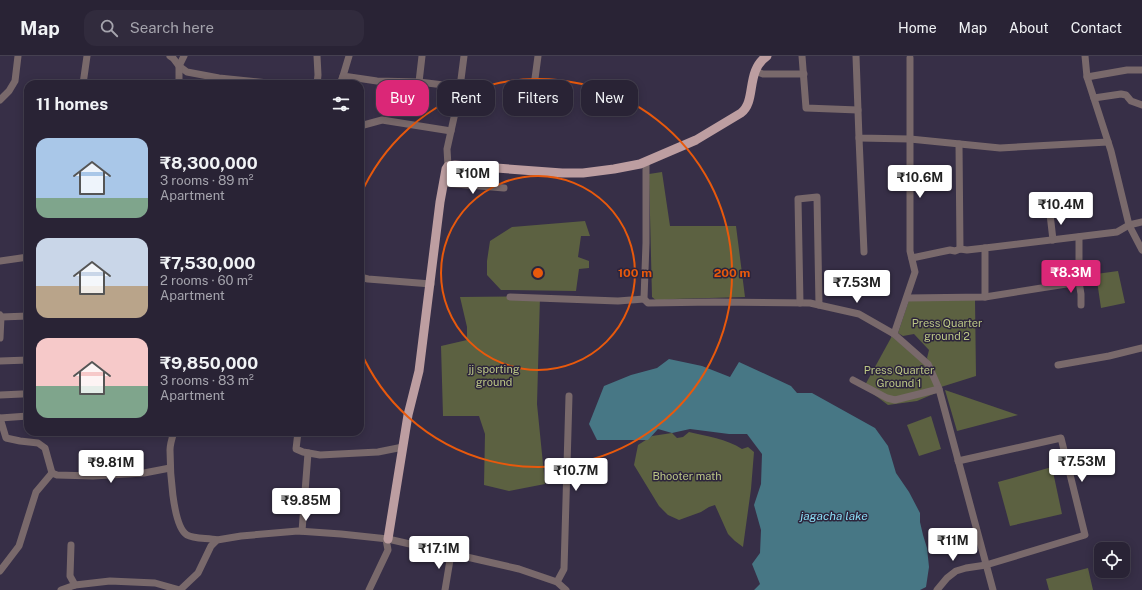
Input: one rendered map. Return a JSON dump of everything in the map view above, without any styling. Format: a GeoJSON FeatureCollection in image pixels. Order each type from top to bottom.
{"type":"FeatureCollection","features":[{"type":"Feature","properties":{"kind":"main road"},"geometry":{"type":"LineString","coordinates":[[387,539],[408,415],[419,371],[443,183],[448,166],[455,165],[562,173],[583,173],[640,164],[696,140],[746,110],[751,86],[756,71],[763,58]]}},
{"type":"Feature","properties":{"kind":"street"},"geometry":{"type":"LineString","coordinates":[[0,100],[9,91],[15,81],[18,56]]}},
{"type":"Feature","properties":{"kind":"street"},"geometry":{"type":"LineString","coordinates":[[84,80],[87,56]]}},
{"type":"Feature","properties":{"kind":"street"},"geometry":{"type":"LineString","coordinates":[[170,56],[187,72],[215,80]]}},
{"type":"Feature","properties":{"kind":"street"},"geometry":{"type":"LineString","coordinates":[[179,80],[179,66],[184,56]]}},
{"type":"Feature","properties":{"kind":"street"},"geometry":{"type":"LineString","coordinates":[[317,56],[317,80]]}},
{"type":"Feature","properties":{"kind":"street"},"geometry":{"type":"LineString","coordinates":[[342,80],[348,56]]}},
{"type":"Feature","properties":{"kind":"street"},"geometry":{"type":"LineString","coordinates":[[419,80],[422,56]]}},
{"type":"Feature","properties":{"kind":"street"},"geometry":{"type":"LineString","coordinates":[[461,80],[464,56]]}},
{"type":"Feature","properties":{"kind":"street"},"geometry":{"type":"LineString","coordinates":[[535,80],[538,56]]}},
{"type":"Feature","properties":{"kind":"street"},"geometry":{"type":"LineString","coordinates":[[802,56],[806,108],[858,110]]}},
{"type":"Feature","properties":{"kind":"street"},"geometry":{"type":"LineString","coordinates":[[856,56],[864,252]]}},
{"type":"Feature","properties":{"kind":"street"},"geometry":{"type":"LineString","coordinates":[[1085,56],[1086,76],[1108,142],[1129,225],[1142,250]]}},
{"type":"Feature","properties":{"kind":"street"},"geometry":{"type":"LineString","coordinates":[[894,334],[915,272],[910,251],[910,58]]}},
{"type":"Feature","properties":{"kind":"street"},"geometry":{"type":"LineString","coordinates":[[1086,76],[1127,70],[1142,70]]}},
{"type":"Feature","properties":{"kind":"street"},"geometry":{"type":"LineString","coordinates":[[756,71],[763,74],[804,74]]}},
{"type":"Feature","properties":{"kind":"street"},"geometry":{"type":"LineString","coordinates":[[343,76],[376,81]]}},
{"type":"Feature","properties":{"kind":"street"},"geometry":{"type":"LineString","coordinates":[[1094,98],[1121,94],[1126,95],[1131,101],[1142,105]]}},
{"type":"Feature","properties":{"kind":"street"},"geometry":{"type":"LineString","coordinates":[[448,166],[447,149],[454,116]]}},
{"type":"Feature","properties":{"kind":"street"},"geometry":{"type":"LineString","coordinates":[[364,125],[382,120],[451,131]]}},
{"type":"Feature","properties":{"kind":"street"},"geometry":{"type":"LineString","coordinates":[[859,138],[910,139],[1000,148],[1108,142]]}},
{"type":"Feature","properties":{"kind":"street"},"geometry":{"type":"LineString","coordinates":[[959,144],[960,249]]}},
{"type":"Feature","properties":{"kind":"street"},"geometry":{"type":"LineString","coordinates":[[644,299],[646,161]]}},
{"type":"Feature","properties":{"kind":"street"},"geometry":{"type":"LineString","coordinates":[[443,183],[504,188]]}},
{"type":"Feature","properties":{"kind":"street"},"geometry":{"type":"LineString","coordinates":[[800,303],[798,199],[817,197],[819,305]]}},
{"type":"Feature","properties":{"kind":"street"},"geometry":{"type":"LineString","coordinates":[[1050,214],[1053,240]]}},
{"type":"Feature","properties":{"kind":"street"},"geometry":{"type":"LineString","coordinates":[[912,258],[950,250],[967,250],[1116,232],[1129,225],[1142,222]]}},
{"type":"Feature","properties":{"kind":"street"},"geometry":{"type":"LineString","coordinates":[[1079,237],[1079,282],[1081,305]]}},
{"type":"Feature","properties":{"kind":"street"},"geometry":{"type":"LineString","coordinates":[[985,248],[985,297]]}},
{"type":"Feature","properties":{"kind":"street"},"geometry":{"type":"LineString","coordinates":[[0,261],[24,258]]}},
{"type":"Feature","properties":{"kind":"street"},"geometry":{"type":"LineString","coordinates":[[364,278],[431,284]]}},
{"type":"Feature","properties":{"kind":"street"},"geometry":{"type":"LineString","coordinates":[[907,298],[985,297],[1079,282]]}},
{"type":"Feature","properties":{"kind":"street"},"geometry":{"type":"LineString","coordinates":[[510,297],[618,301],[644,299],[648,303],[800,303],[819,305],[859,314],[894,334],[928,364],[939,389],[993,590]]}},
{"type":"Feature","properties":{"kind":"street"},"geometry":{"type":"LineString","coordinates":[[0,338],[1,316],[24,316]]}},
{"type":"Feature","properties":{"kind":"street"},"geometry":{"type":"LineString","coordinates":[[1058,365],[1109,356],[1142,348]]}},
{"type":"Feature","properties":{"kind":"street"},"geometry":{"type":"LineString","coordinates":[[0,361],[24,360]]}},
{"type":"Feature","properties":{"kind":"street"},"geometry":{"type":"LineString","coordinates":[[853,380],[888,398],[895,400],[939,389]]}},
{"type":"Feature","properties":{"kind":"street"},"geometry":{"type":"LineString","coordinates":[[0,396],[24,394]]}},
{"type":"Feature","properties":{"kind":"street"},"geometry":{"type":"LineString","coordinates":[[557,582],[564,569],[569,396]]}},
{"type":"Feature","properties":{"kind":"street"},"geometry":{"type":"LineString","coordinates":[[24,416],[0,418],[6,438],[38,443],[45,448],[52,473]]}},
{"type":"Feature","properties":{"kind":"street"},"geometry":{"type":"LineString","coordinates":[[173,436],[170,449],[170,468],[174,504],[182,530],[186,535],[217,540],[241,536],[302,531],[387,539],[519,569],[557,582],[566,590]]}},
{"type":"Feature","properties":{"kind":"street"},"geometry":{"type":"LineString","coordinates":[[298,436],[296,449],[320,455],[378,452],[403,447]]}},
{"type":"Feature","properties":{"kind":"street"},"geometry":{"type":"LineString","coordinates":[[937,590],[947,578],[956,571],[986,564],[1085,535],[1061,438],[958,461]]}},
{"type":"Feature","properties":{"kind":"street"},"geometry":{"type":"LineString","coordinates":[[302,531],[308,453]]}},
{"type":"Feature","properties":{"kind":"street"},"geometry":{"type":"LineString","coordinates":[[52,473],[57,475],[93,476],[144,473],[170,468]]}},
{"type":"Feature","properties":{"kind":"street"},"geometry":{"type":"LineString","coordinates":[[0,572],[19,546],[36,492],[52,473]]}},
{"type":"Feature","properties":{"kind":"street"},"geometry":{"type":"LineString","coordinates":[[369,590],[388,550],[387,539]]}},
{"type":"Feature","properties":{"kind":"street"},"geometry":{"type":"LineString","coordinates":[[61,590],[75,585],[110,581],[154,584],[180,590],[198,573],[211,546],[217,540]]}},
{"type":"Feature","properties":{"kind":"street"},"geometry":{"type":"LineString","coordinates":[[70,545],[70,576],[75,585]]}},
{"type":"Feature","properties":{"kind":"street"},"geometry":{"type":"LineString","coordinates":[[445,590],[451,554]]}},
{"type":"Feature","properties":{"kind":"green space"},"geometry":{"type":"Polygon","coordinates":[[[662,172],[670,226],[736,226],[745,297],[674,299],[657,301],[652,297],[649,174],[662,172]]]}},
{"type":"Feature","properties":{"kind":"green space"},"geometry":{"type":"Polygon","coordinates":[[[585,221],[590,236],[581,236],[578,257],[589,261],[589,268],[579,269],[576,291],[501,290],[487,275],[487,261],[490,241],[512,227],[585,221]]]}},
{"type":"Feature","properties":{"kind":"green space"},"geometry":{"type":"Polygon","coordinates":[[[1118,271],[1125,303],[1101,308],[1096,274],[1118,271]]]}},
{"type":"Feature","properties":{"kind":"green space","name":"jj sporting ground"},"geometry":{"type":"Polygon","coordinates":[[[540,296],[537,404],[545,484],[509,491],[484,485],[485,434],[479,416],[443,416],[441,346],[467,340],[467,327],[460,297],[540,296]]]}},
{"type":"Feature","properties":{"kind":"green space","name":"Press Quarter ground 2"},"geometry":{"type":"Polygon","coordinates":[[[909,300],[975,300],[976,376],[941,387],[927,358],[929,350],[914,334],[903,336],[898,333],[909,300]]]}},
{"type":"Feature","properties":{"kind":"green space","name":"Press Quarter Ground 1"},"geometry":{"type":"Polygon","coordinates":[[[892,336],[926,366],[938,392],[917,401],[888,405],[864,387],[892,336]]]}},
{"type":"Feature","properties":{"kind":"green space"},"geometry":{"type":"Polygon","coordinates":[[[945,390],[1018,415],[957,431],[945,390]]]}},
{"type":"Feature","properties":{"kind":"green space"},"geometry":{"type":"Polygon","coordinates":[[[931,416],[941,449],[919,456],[907,425],[931,416]]]}},
{"type":"Feature","properties":{"kind":"green space","name":"Bhooter math"},"geometry":{"type":"Polygon","coordinates":[[[689,432],[723,440],[742,449],[748,447],[754,452],[751,489],[743,547],[728,534],[715,505],[679,520],[668,515],[659,506],[634,465],[638,445],[652,436],[672,433],[677,438],[683,437],[689,432]]]}},
{"type":"Feature","properties":{"kind":"green space"},"geometry":{"type":"Polygon","coordinates":[[[1052,467],[1062,514],[1010,526],[998,482],[1052,467]]]}},
{"type":"Feature","properties":{"kind":"green space"},"geometry":{"type":"Polygon","coordinates":[[[1088,568],[1093,590],[1049,590],[1046,579],[1088,568]]]}},
{"type":"Feature","properties":{"kind":"water","name":"jagacha lake"},"geometry":{"type":"Polygon","coordinates":[[[669,359],[702,366],[730,377],[739,362],[791,386],[797,393],[812,393],[875,428],[888,446],[896,473],[909,492],[920,513],[920,522],[927,548],[929,567],[926,587],[920,590],[754,590],[760,584],[752,564],[760,553],[761,530],[754,505],[761,484],[762,454],[747,434],[729,434],[690,429],[672,433],[658,429],[648,440],[597,440],[589,424],[604,386],[631,375],[657,368],[669,359]]]}}]}
